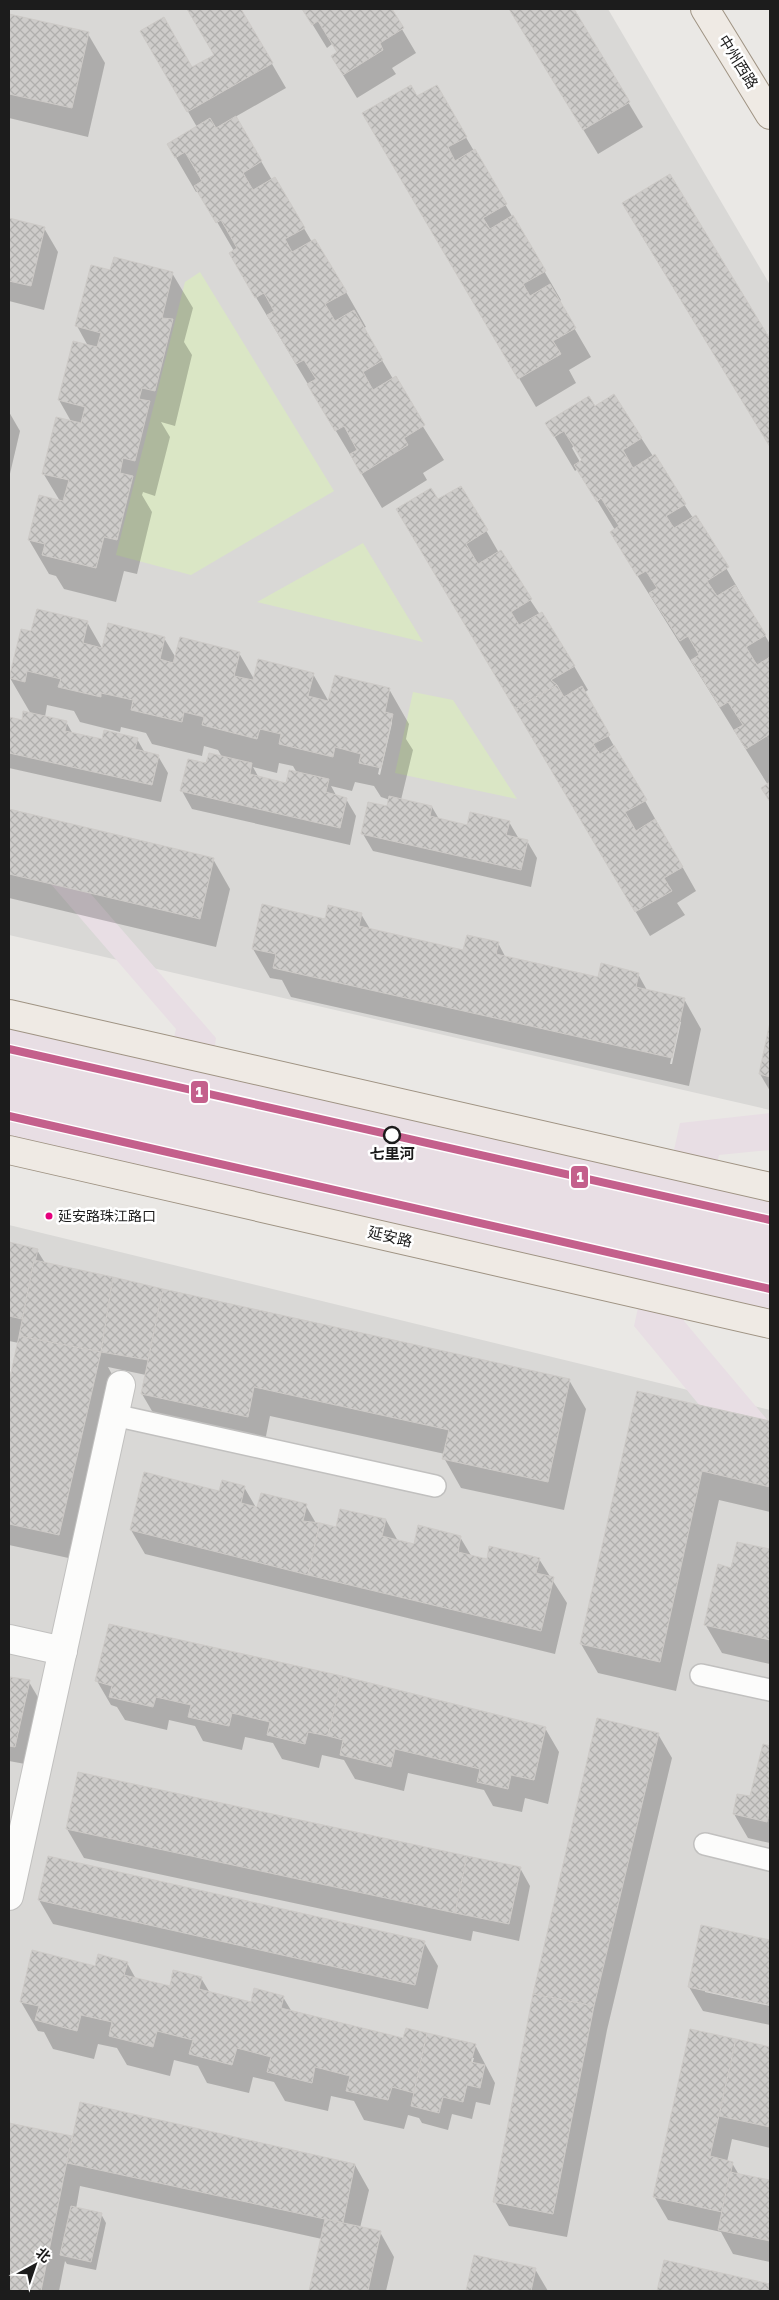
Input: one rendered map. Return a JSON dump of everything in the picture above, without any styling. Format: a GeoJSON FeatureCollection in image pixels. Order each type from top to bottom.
{"type":"FeatureCollection","features":[{"type":"Feature","properties":{"kind":"main road","name":"中州西路"},"geometry":{"type":"LineString","coordinates":[[705,9],[770,115]]}},
{"type":"Feature","properties":{"kind":"main road"},"geometry":{"type":"LineString","coordinates":[[9,1014],[770,1187]]}},
{"type":"Feature","properties":{"kind":"main road","name":"延安路"},"geometry":{"type":"LineString","coordinates":[[9,1150],[770,1324]]}},
{"type":"Feature","properties":{"kind":"street"},"geometry":{"type":"LineString","coordinates":[[9,1896],[121,1385]]}},
{"type":"Feature","properties":{"kind":"street"},"geometry":{"type":"LineString","coordinates":[[9,1639],[63,1651]]}},
{"type":"Feature","properties":{"kind":"lane"},"geometry":{"type":"LineString","coordinates":[[114,1416],[435,1486]]}},
{"type":"Feature","properties":{"kind":"lane"},"geometry":{"type":"LineString","coordinates":[[701,1675],[770,1690]]}},
{"type":"Feature","properties":{"kind":"lane"},"geometry":{"type":"LineString","coordinates":[[705,1844],[770,1860]]}},
{"type":"Feature","properties":{"kind":"shaded area"},"geometry":{"type":"Polygon","coordinates":[[[9,9],[608,9],[770,285],[770,1110],[9,935],[9,9]]]}},
{"type":"Feature","properties":{"kind":"shaded area"},"geometry":{"type":"Polygon","coordinates":[[[9,844],[57,855],[216,1038],[212,1065],[670,1168],[680,1123],[770,1113],[770,1150],[719,1155],[714,1178],[770,1191],[770,1314],[689,1296],[684,1321],[770,1423],[770,1455],[734,1447],[634,1326],[643,1285],[9,1141],[9,1019],[170,1055],[176,1029],[44,876],[9,867],[9,844]]]}},
{"type":"Feature","properties":{"kind":"shaded area"},"geometry":{"type":"Polygon","coordinates":[[[9,1225],[770,1410],[770,2291],[9,2291],[9,1225]]]}},
{"type":"Feature","properties":{"kind":"green space"},"geometry":{"type":"Polygon","coordinates":[[[200,272],[334,491],[191,575],[116,555],[185,282],[200,272]]]}},
{"type":"Feature","properties":{"kind":"green space"},"geometry":{"type":"Polygon","coordinates":[[[363,543],[423,642],[257,602],[363,543]]]}},
{"type":"Feature","properties":{"kind":"green space"},"geometry":{"type":"Polygon","coordinates":[[[413,692],[453,700],[517,799],[395,773],[413,692]]]}},
{"type":"Feature","properties":{"kind":"building"},"geometry":{"type":"Polygon","coordinates":[[[187,9],[241,9],[273,63],[187,112],[140,31],[164,17],[192,67],[214,55],[187,9]]]}},
{"type":"Feature","properties":{"kind":"building"},"geometry":{"type":"Polygon","coordinates":[[[302,9],[392,9],[404,28],[380,43],[383,50],[343,75],[331,56],[337,52],[318,21],[312,25],[302,9]]]}},
{"type":"Feature","properties":{"kind":"building"},"geometry":{"type":"Polygon","coordinates":[[[509,9],[574,9],[630,102],[583,130],[509,9]]]}},
{"type":"Feature","properties":{"kind":"building"},"geometry":{"type":"Polygon","coordinates":[[[9,14],[89,32],[72,108],[9,94],[9,14]]]}},
{"type":"Feature","properties":{"kind":"building"},"geometry":{"type":"Polygon","coordinates":[[[411,85],[417,96],[437,85],[467,137],[448,147],[455,161],[475,149],[507,204],[483,218],[490,229],[513,215],[546,271],[523,284],[530,296],[550,284],[576,328],[553,341],[561,354],[518,379],[362,113],[411,85]]]}},
{"type":"Feature","properties":{"kind":"building"},"geometry":{"type":"Polygon","coordinates":[[[236,116],[262,161],[243,173],[253,190],[275,177],[305,228],[285,239],[292,252],[315,239],[347,292],[325,304],[335,321],[354,310],[383,360],[363,372],[373,390],[396,376],[425,425],[404,438],[408,445],[361,474],[350,454],[357,450],[344,426],[335,431],[307,384],[316,379],[304,360],[296,364],[267,315],[274,311],[264,293],[255,298],[229,253],[237,248],[221,220],[216,223],[194,186],[202,181],[185,152],[175,158],[167,144],[210,118],[216,128],[236,116]]]}},
{"type":"Feature","properties":{"kind":"building"},"geometry":{"type":"Polygon","coordinates":[[[670,174],[770,339],[770,447],[622,203],[670,174]]]}},
{"type":"Feature","properties":{"kind":"building"},"geometry":{"type":"Polygon","coordinates":[[[9,218],[45,227],[31,286],[9,281],[9,218]]]}},
{"type":"Feature","properties":{"kind":"building"},"geometry":{"type":"Polygon","coordinates":[[[114,257],[173,272],[162,318],[173,319],[155,391],[142,388],[139,399],[150,401],[135,461],[123,458],[120,473],[133,476],[117,540],[104,537],[96,568],[42,555],[45,544],[28,540],[39,495],[63,501],[69,480],[42,474],[56,417],[81,423],[85,407],[58,400],[73,341],[97,347],[101,333],[75,326],[91,265],[110,270],[114,257]]]}},
{"type":"Feature","properties":{"kind":"building"},"geometry":{"type":"Polygon","coordinates":[[[614,394],[642,438],[623,450],[633,468],[655,454],[686,504],[666,516],[674,528],[696,515],[729,567],[707,581],[717,596],[735,585],[766,635],[746,647],[757,665],[770,657],[770,734],[746,749],[734,730],[743,725],[728,702],[720,707],[691,660],[699,655],[688,636],[680,641],[649,593],[657,588],[646,571],[637,576],[610,532],[619,526],[601,498],[597,502],[574,465],[582,460],[564,431],[554,437],[545,423],[589,396],[595,406],[614,394]]]}},
{"type":"Feature","properties":{"kind":"building"},"geometry":{"type":"Polygon","coordinates":[[[461,486],[488,530],[466,544],[478,564],[501,550],[532,599],[511,612],[519,625],[542,612],[575,666],[551,680],[557,685],[515,709],[396,509],[431,488],[438,499],[461,486]]]}},
{"type":"Feature","properties":{"kind":"building"},"geometry":{"type":"Polygon","coordinates":[[[37,609],[88,621],[83,643],[102,648],[108,623],[165,637],[160,659],[173,663],[180,637],[240,652],[234,676],[253,680],[258,659],[314,673],[308,696],[328,701],[335,675],[390,688],[385,712],[393,714],[381,768],[359,763],[361,754],[335,747],[333,757],[279,744],[281,734],[260,729],[257,739],[202,725],[204,717],[184,712],[182,722],[131,710],[133,700],[101,693],[101,697],[58,687],[61,679],[27,671],[25,682],[9,678],[21,629],[31,631],[37,609]]]}},
{"type":"Feature","properties":{"kind":"building"},"geometry":{"type":"Polygon","coordinates":[[[557,685],[564,697],[582,686],[610,735],[593,744],[600,754],[614,745],[647,800],[625,812],[636,831],[655,819],[683,867],[664,878],[672,891],[635,912],[515,709],[557,685]]]}},
{"type":"Feature","properties":{"kind":"building"},"geometry":{"type":"Polygon","coordinates":[[[23,711],[67,721],[65,731],[102,739],[104,730],[138,738],[135,749],[159,755],[152,785],[9,753],[9,717],[22,720],[23,711]]]}},
{"type":"Feature","properties":{"kind":"building"},"geometry":{"type":"Polygon","coordinates":[[[209,753],[252,763],[250,774],[286,783],[289,770],[329,779],[326,792],[347,798],[340,828],[180,791],[188,759],[206,763],[209,753]]]}},
{"type":"Feature","properties":{"kind":"building"},"geometry":{"type":"Polygon","coordinates":[[[770,782],[770,802],[761,788],[770,782]]]}},
{"type":"Feature","properties":{"kind":"building"},"geometry":{"type":"Polygon","coordinates":[[[389,796],[432,806],[430,816],[467,825],[470,812],[510,821],[506,835],[528,840],[521,870],[361,834],[368,802],[387,806],[389,796]]]}},
{"type":"Feature","properties":{"kind":"building"},"geometry":{"type":"Polygon","coordinates":[[[9,809],[214,858],[200,919],[9,874],[9,809]]]}},
{"type":"Feature","properties":{"kind":"building"},"geometry":{"type":"Polygon","coordinates":[[[262,904],[325,919],[328,905],[362,913],[359,926],[463,950],[467,935],[499,942],[496,954],[598,977],[601,963],[639,973],[636,987],[685,998],[672,1058],[273,968],[276,954],[252,949],[262,904]]]}},
{"type":"Feature","properties":{"kind":"building"},"geometry":{"type":"Polygon","coordinates":[[[770,1022],[770,1077],[759,1074],[770,1022]]]}},
{"type":"Feature","properties":{"kind":"building"},"geometry":{"type":"Polygon","coordinates":[[[9,1242],[38,1249],[22,1319],[9,1316],[9,1242]]]}},
{"type":"Feature","properties":{"kind":"building"},"geometry":{"type":"Polygon","coordinates":[[[34,1260],[113,1277],[101,1352],[19,1336],[34,1260]]]}},
{"type":"Feature","properties":{"kind":"building"},"geometry":{"type":"Polygon","coordinates":[[[113,1277],[163,1289],[148,1360],[101,1352],[113,1277]]]}},
{"type":"Feature","properties":{"kind":"building"},"geometry":{"type":"Polygon","coordinates":[[[163,1289],[570,1379],[548,1482],[442,1459],[449,1430],[254,1387],[248,1417],[141,1394],[163,1289]]]}},
{"type":"Feature","properties":{"kind":"building"},"geometry":{"type":"Polygon","coordinates":[[[19,1336],[101,1352],[59,1535],[9,1524],[9,1382],[19,1336]]]}},
{"type":"Feature","properties":{"kind":"building"},"geometry":{"type":"Polygon","coordinates":[[[637,1391],[770,1421],[770,1487],[702,1471],[660,1662],[580,1644],[637,1391]]]}},
{"type":"Feature","properties":{"kind":"building"},"geometry":{"type":"Polygon","coordinates":[[[144,1472],[219,1491],[222,1480],[245,1486],[241,1503],[257,1507],[261,1493],[307,1504],[303,1521],[320,1523],[308,1575],[130,1530],[144,1472]]]}},
{"type":"Feature","properties":{"kind":"building"},"geometry":{"type":"Polygon","coordinates":[[[340,1509],[386,1519],[382,1536],[414,1544],[418,1525],[461,1536],[458,1552],[487,1559],[489,1546],[540,1558],[536,1573],[554,1577],[541,1631],[308,1575],[320,1523],[336,1527],[340,1509]]]}},
{"type":"Feature","properties":{"kind":"building"},"geometry":{"type":"Polygon","coordinates":[[[737,1542],[770,1549],[770,1640],[704,1625],[718,1564],[731,1568],[737,1542]]]}},
{"type":"Feature","properties":{"kind":"building"},"geometry":{"type":"Polygon","coordinates":[[[109,1624],[342,1676],[328,1736],[308,1732],[305,1744],[267,1735],[270,1722],[232,1713],[229,1726],[188,1717],[191,1705],[156,1697],[153,1707],[109,1697],[112,1686],[95,1681],[109,1624]]]}},
{"type":"Feature","properties":{"kind":"building"},"geometry":{"type":"Polygon","coordinates":[[[342,1676],[546,1727],[534,1780],[511,1775],[508,1789],[477,1782],[480,1769],[395,1749],[391,1767],[340,1755],[343,1740],[328,1736],[342,1676]]]}},
{"type":"Feature","properties":{"kind":"building"},"geometry":{"type":"Polygon","coordinates":[[[10,1677],[30,1680],[15,1747],[9,1746],[10,1677]]]}},
{"type":"Feature","properties":{"kind":"building"},"geometry":{"type":"Polygon","coordinates":[[[597,1718],[659,1733],[594,2006],[533,1994],[597,1718]]]}},
{"type":"Feature","properties":{"kind":"building"},"geometry":{"type":"Polygon","coordinates":[[[763,1744],[770,1746],[770,1808],[767,1822],[733,1814],[737,1794],[750,1796],[763,1744]]]}},
{"type":"Feature","properties":{"kind":"building"},"geometry":{"type":"Polygon","coordinates":[[[78,1772],[467,1856],[455,1913],[66,1829],[78,1772]]]}},
{"type":"Feature","properties":{"kind":"building"},"geometry":{"type":"Polygon","coordinates":[[[48,1856],[425,1941],[415,1985],[38,1900],[48,1856]]]}},
{"type":"Feature","properties":{"kind":"building"},"geometry":{"type":"Polygon","coordinates":[[[467,1856],[521,1867],[509,1924],[455,1913],[467,1856]]]}},
{"type":"Feature","properties":{"kind":"building"},"geometry":{"type":"Polygon","coordinates":[[[701,1925],[770,1940],[770,2005],[688,1987],[701,1925]]]}},
{"type":"Feature","properties":{"kind":"building"},"geometry":{"type":"Polygon","coordinates":[[[32,1950],[95,1966],[98,1954],[128,1962],[124,1975],[170,1986],[173,1970],[202,1977],[199,1989],[251,2002],[254,1988],[284,1996],[281,2008],[403,2038],[406,2028],[427,2033],[414,2093],[392,2087],[388,2100],[346,2091],[350,2076],[315,2067],[312,2083],[267,2072],[271,2057],[237,2048],[232,2065],[189,2054],[193,2040],[157,2031],[153,2047],[109,2036],[112,2022],[81,2015],[77,2031],[35,2020],[39,2006],[20,2002],[32,1950]]]}},
{"type":"Feature","properties":{"kind":"building"},"geometry":{"type":"Polygon","coordinates":[[[533,1994],[594,2006],[553,2214],[493,2202],[533,1994]]]}},
{"type":"Feature","properties":{"kind":"building"},"geometry":{"type":"Polygon","coordinates":[[[690,2029],[736,2039],[710,2156],[733,2162],[722,2212],[653,2197],[690,2029]]]}},
{"type":"Feature","properties":{"kind":"building"},"geometry":{"type":"Polygon","coordinates":[[[427,2033],[476,2044],[471,2062],[485,2065],[480,2088],[467,2085],[463,2102],[443,2097],[439,2113],[411,2106],[427,2033]]]}},
{"type":"Feature","properties":{"kind":"building"},"geometry":{"type":"Polygon","coordinates":[[[736,2039],[770,2047],[770,2127],[719,2116],[736,2039]]]}},
{"type":"Feature","properties":{"kind":"building"},"geometry":{"type":"Polygon","coordinates":[[[80,2102],[355,2164],[343,2223],[67,2163],[80,2102]]]}},
{"type":"Feature","properties":{"kind":"building"},"geometry":{"type":"Polygon","coordinates":[[[9,2123],[72,2136],[41,2291],[9,2291],[9,2123]]]}},
{"type":"Feature","properties":{"kind":"building"},"geometry":{"type":"Polygon","coordinates":[[[730,2172],[770,2180],[770,2241],[718,2230],[730,2172]]]}},
{"type":"Feature","properties":{"kind":"building"},"geometry":{"type":"Polygon","coordinates":[[[71,2206],[102,2213],[91,2262],[60,2255],[71,2206]]]}},
{"type":"Feature","properties":{"kind":"building"},"geometry":{"type":"Polygon","coordinates":[[[325,2219],[381,2231],[368,2291],[309,2291],[325,2219]]]}},
{"type":"Feature","properties":{"kind":"building"},"geometry":{"type":"Polygon","coordinates":[[[474,2255],[536,2268],[531,2291],[466,2291],[474,2255]]]}},
{"type":"Feature","properties":{"kind":"building"},"geometry":{"type":"Polygon","coordinates":[[[664,2260],[770,2284],[770,2291],[657,2291],[664,2260]]]}},
{"type":"Feature","properties":{"kind":"transit line","name":"1"},"geometry":{"type":"LineString","coordinates":[[9,1049],[770,1220]]}},
{"type":"Feature","properties":{"kind":"transit line","name":"1"},"geometry":{"type":"LineString","coordinates":[[9,1116],[770,1289]]}},
{"type":"Feature","properties":{"kind":"place","name":"七里河"},"geometry":{"type":"Point","coordinates":[392,1135]}},
{"type":"Feature","properties":{"kind":"place","name":"延安路珠江路口"},"geometry":{"type":"Point","coordinates":[49,1216]}}]}
